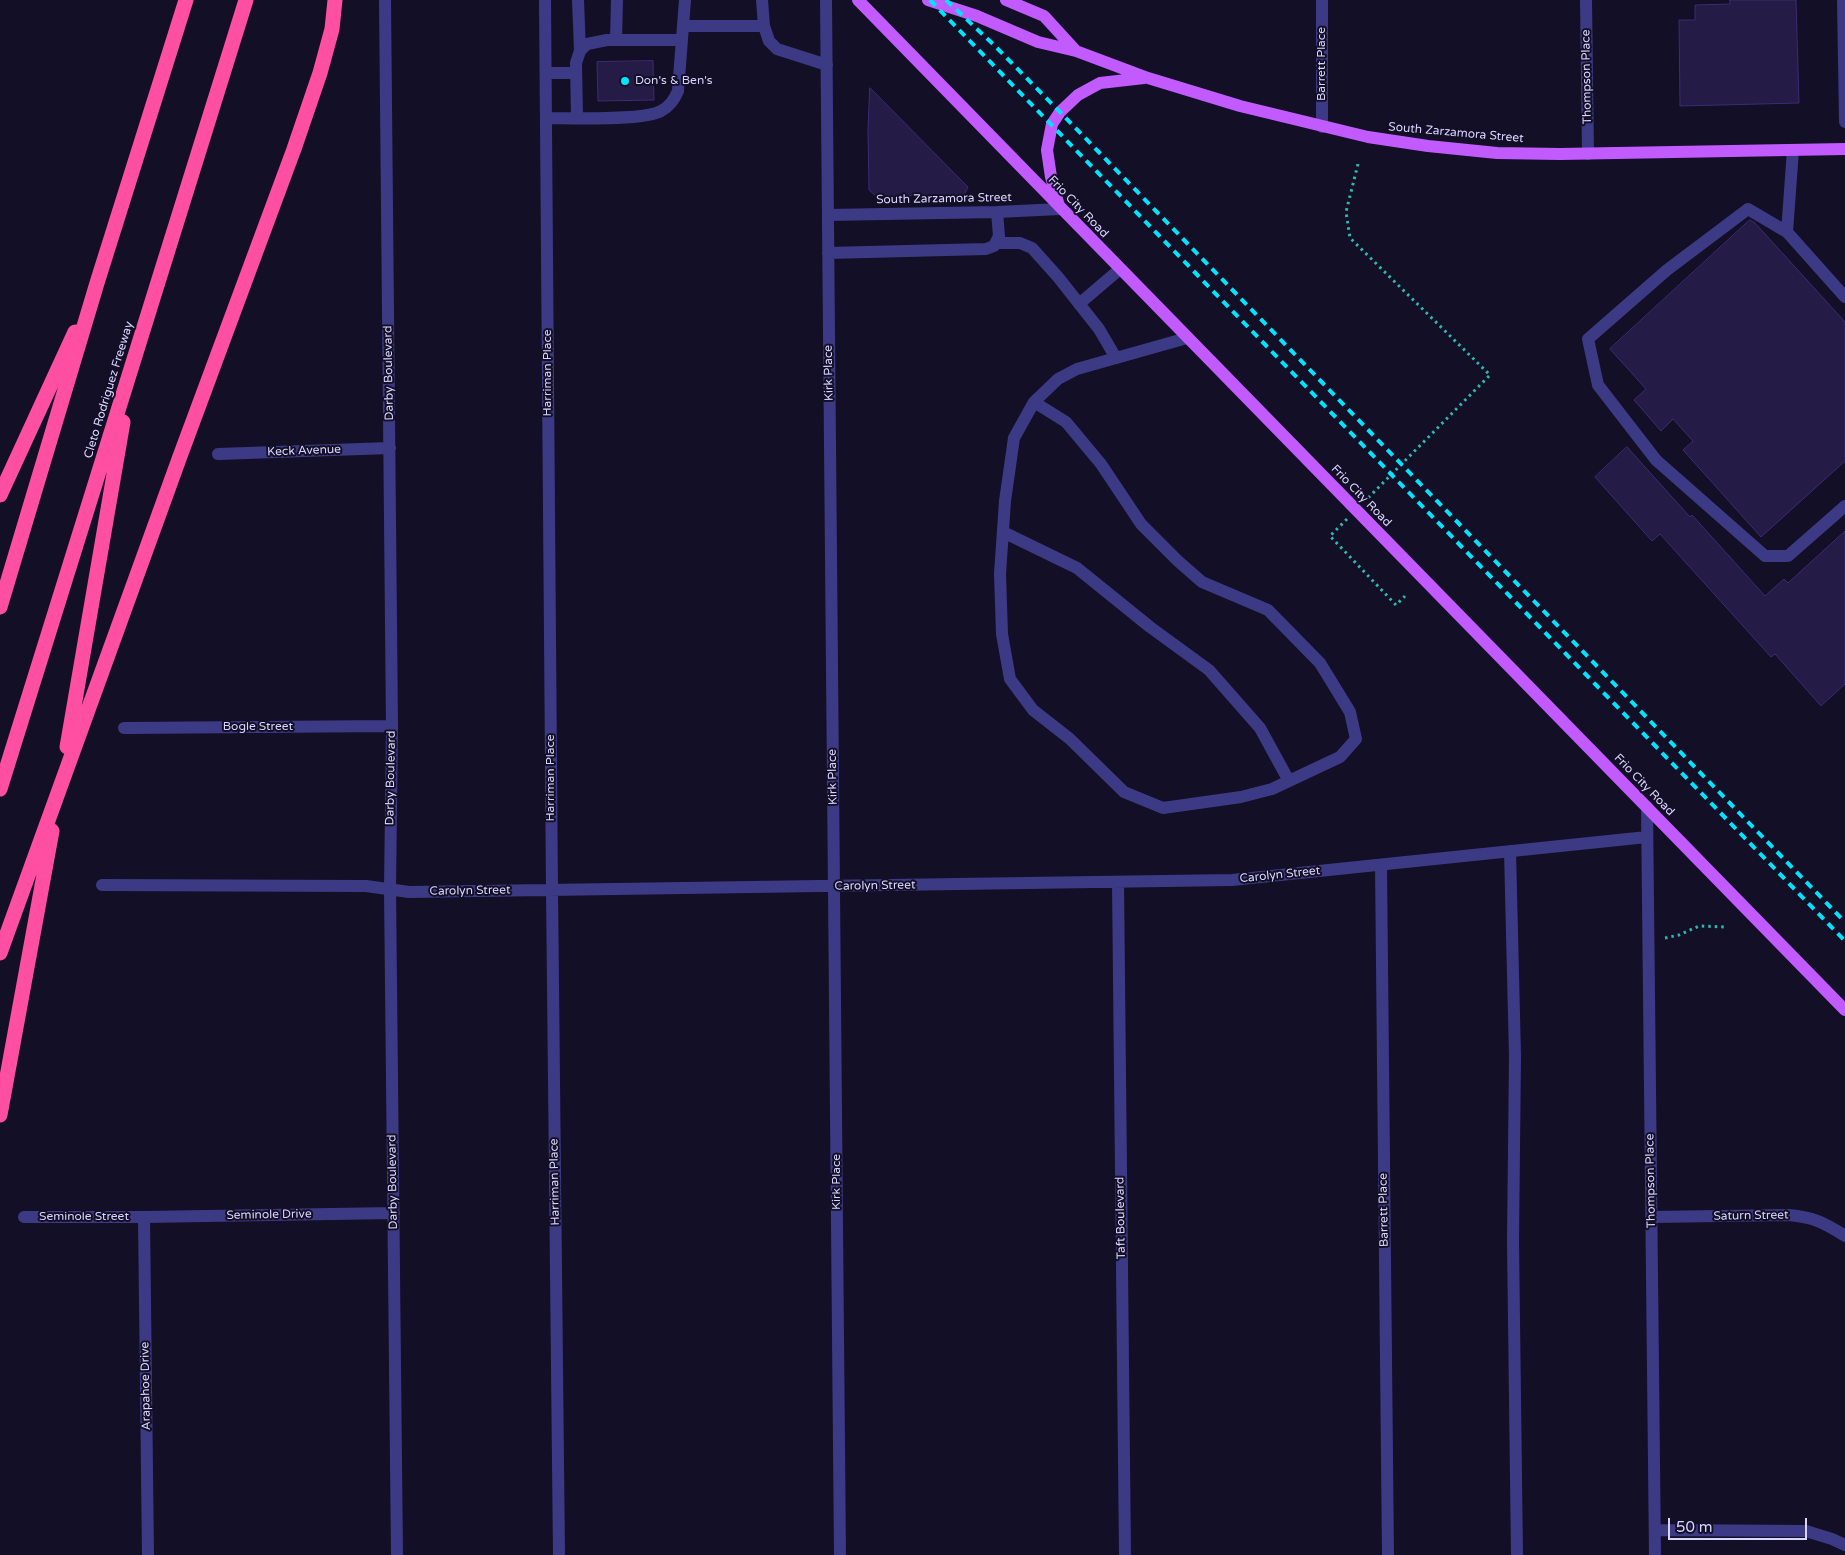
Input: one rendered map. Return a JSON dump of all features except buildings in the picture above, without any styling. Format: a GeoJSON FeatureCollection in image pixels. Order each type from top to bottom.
{"type":"FeatureCollection","features":[{"type":"Feature","properties":{"kind":"highway"},"geometry":{"type":"LineString","coordinates":[[0,607],[186,0]]}},
{"type":"Feature","properties":{"kind":"highway","name":"Cleto Rodriguez Freeway"},"geometry":{"type":"LineString","coordinates":[[0,789],[246,0]]}},
{"type":"Feature","properties":{"kind":"highway"},"geometry":{"type":"LineString","coordinates":[[0,953],[320,73],[332,29],[334,0]]}},
{"type":"Feature","properties":{"kind":"highway"},"geometry":{"type":"LineString","coordinates":[[0,495],[98,283]]}},
{"type":"Feature","properties":{"kind":"highway"},"geometry":{"type":"LineString","coordinates":[[0,1114],[30,958],[133,364]]}},
{"type":"Feature","properties":{"kind":"main road","name":"Frio City Road"},"geometry":{"type":"LineString","coordinates":[[858,0],[1060,209],[1845,1010]]}},
{"type":"Feature","properties":{"kind":"main road","name":"South Zarzamora Street"},"geometry":{"type":"LineString","coordinates":[[928,0],[977,16],[1038,42],[1076,51],[1148,78],[1240,106],[1368,137],[1428,146],[1496,152],[1588,154],[1845,149]]}},
{"type":"Feature","properties":{"kind":"main road","name":"South Zarzamora Street"},"geometry":{"type":"LineString","coordinates":[[1006,0],[1044,16],[1076,51]]}},
{"type":"Feature","properties":{"kind":"main road"},"geometry":{"type":"LineString","coordinates":[[1060,209],[1051,177],[1047,150],[1052,124],[1060,112],[1078,95],[1100,83],[1148,78]]}},
{"type":"Feature","properties":{"kind":"street","name":"Darby Boulevard"},"geometry":{"type":"LineString","coordinates":[[385,0],[392,726],[390,889],[397,1555]]}},
{"type":"Feature","properties":{"kind":"street","name":"Harriman Place"},"geometry":{"type":"LineString","coordinates":[[545,0],[559,1555]]}},
{"type":"Feature","properties":{"kind":"street"},"geometry":{"type":"LineString","coordinates":[[577,118],[576,63],[580,51],[578,0]]}},
{"type":"Feature","properties":{"kind":"street"},"geometry":{"type":"LineString","coordinates":[[616,40],[617,0]]}},
{"type":"Feature","properties":{"kind":"street"},"geometry":{"type":"LineString","coordinates":[[546,118],[642,117],[660,112],[672,104],[678,91],[685,0]]}},
{"type":"Feature","properties":{"kind":"street"},"geometry":{"type":"LineString","coordinates":[[762,0],[764,26],[769,42],[777,49],[827,65]]}},
{"type":"Feature","properties":{"kind":"street","name":"Kirk Place"},"geometry":{"type":"LineString","coordinates":[[826,0],[840,1555]]}},
{"type":"Feature","properties":{"kind":"street","name":"Barrett Place"},"geometry":{"type":"LineString","coordinates":[[1322,0],[1322,127]]}},
{"type":"Feature","properties":{"kind":"street","name":"Thompson Place"},"geometry":{"type":"LineString","coordinates":[[1586,0],[1588,154]]}},
{"type":"Feature","properties":{"kind":"street"},"geometry":{"type":"LineString","coordinates":[[1843,0],[1845,122]]}},
{"type":"Feature","properties":{"kind":"street"},"geometry":{"type":"LineString","coordinates":[[683,26],[764,26]]}},
{"type":"Feature","properties":{"kind":"street"},"geometry":{"type":"LineString","coordinates":[[580,51],[587,44],[596,41],[682,40]]}},
{"type":"Feature","properties":{"kind":"street"},"geometry":{"type":"LineString","coordinates":[[546,73],[576,73]]}},
{"type":"Feature","properties":{"kind":"street"},"geometry":{"type":"LineString","coordinates":[[1786,232],[1793,150]]}},
{"type":"Feature","properties":{"kind":"street","name":"South Zarzamora Street"},"geometry":{"type":"LineString","coordinates":[[828,215],[1060,209]]}},
{"type":"Feature","properties":{"kind":"street"},"geometry":{"type":"LineString","coordinates":[[1845,296],[1786,232],[1748,209],[1667,270],[1588,339],[1598,385],[1656,460],[1765,556],[1788,556],[1845,506]]}},
{"type":"Feature","properties":{"kind":"street"},"geometry":{"type":"LineString","coordinates":[[997,212],[999,236],[997,243]]}},
{"type":"Feature","properties":{"kind":"street"},"geometry":{"type":"LineString","coordinates":[[828,253],[979,250],[994,246],[997,243],[1020,242],[1032,248],[1079,304],[1099,329],[1116,358]]}},
{"type":"Feature","properties":{"kind":"street"},"geometry":{"type":"LineString","coordinates":[[1079,304],[1120,269]]}},
{"type":"Feature","properties":{"kind":"street"},"geometry":{"type":"LineString","coordinates":[[1034,402],[1066,422],[1102,464],[1141,524],[1178,561],[1202,582],[1268,610],[1320,663],[1350,712],[1356,739],[1340,757],[1272,789],[1241,797],[1164,808],[1124,792],[1070,740],[1033,710],[1010,679],[1002,634],[1000,574],[1005,501],[1014,438],[1034,402],[1058,379],[1077,369],[1187,338]]}},
{"type":"Feature","properties":{"kind":"street","name":"Keck Avenue"},"geometry":{"type":"LineString","coordinates":[[218,454],[390,448]]}},
{"type":"Feature","properties":{"kind":"street"},"geometry":{"type":"LineString","coordinates":[[1003,532],[1077,568],[1150,627],[1209,670],[1260,728],[1289,781]]}},
{"type":"Feature","properties":{"kind":"street","name":"Bogle Street"},"geometry":{"type":"LineString","coordinates":[[124,728],[392,726]]}},
{"type":"Feature","properties":{"kind":"street","name":"Thompson Place"},"geometry":{"type":"LineString","coordinates":[[1646,807],[1656,1555]]}},
{"type":"Feature","properties":{"kind":"street","name":"Carolyn Street"},"geometry":{"type":"LineString","coordinates":[[102,885],[366,886],[409,892],[1232,880],[1647,837]]}},
{"type":"Feature","properties":{"kind":"street"},"geometry":{"type":"LineString","coordinates":[[1510,852],[1515,1056],[1513,1241],[1517,1555]]}},
{"type":"Feature","properties":{"kind":"street","name":"Barrett Place"},"geometry":{"type":"LineString","coordinates":[[1380,865],[1388,1555]]}},
{"type":"Feature","properties":{"kind":"street","name":"Taft Boulevard"},"geometry":{"type":"LineString","coordinates":[[1118,882],[1125,1555]]}},
{"type":"Feature","properties":{"kind":"street","name":"Seminole Drive"},"geometry":{"type":"LineString","coordinates":[[144,1217],[394,1213]]}},
{"type":"Feature","properties":{"kind":"street","name":"Saturn Street"},"geometry":{"type":"LineString","coordinates":[[1651,1217],[1789,1215],[1809,1217],[1826,1224],[1845,1236]]}},
{"type":"Feature","properties":{"kind":"street","name":"Seminole Street"},"geometry":{"type":"LineString","coordinates":[[24,1217],[144,1217]]}},
{"type":"Feature","properties":{"kind":"street","name":"Arapahoe Drive"},"geometry":{"type":"LineString","coordinates":[[144,1217],[148,1555]]}},
{"type":"Feature","properties":{"kind":"street"},"geometry":{"type":"LineString","coordinates":[[1655,1530],[1806,1531],[1845,1545]]}},
{"type":"Feature","properties":{"kind":"path"},"geometry":{"type":"LineString","coordinates":[[1358,164],[1346,212],[1350,238],[1490,375],[1365,501]]}},
{"type":"Feature","properties":{"kind":"path"},"geometry":{"type":"LineString","coordinates":[[1351,515],[1330,536],[1396,605],[1404,596]]}},
{"type":"Feature","properties":{"kind":"path"},"geometry":{"type":"LineString","coordinates":[[1665,938],[1679,935],[1699,926],[1725,927]]}},
{"type":"Feature","properties":{"kind":"railway"},"geometry":{"type":"LineString","coordinates":[[930,0],[1845,941]]}},
{"type":"Feature","properties":{"kind":"railway"},"geometry":{"type":"LineString","coordinates":[[946,0],[993,44],[1060,112],[1845,922]]}},
{"type":"Feature","properties":{"kind":"place","name":"Don's & Ben's"},"geometry":{"type":"Point","coordinates":[625,81]}}]}
